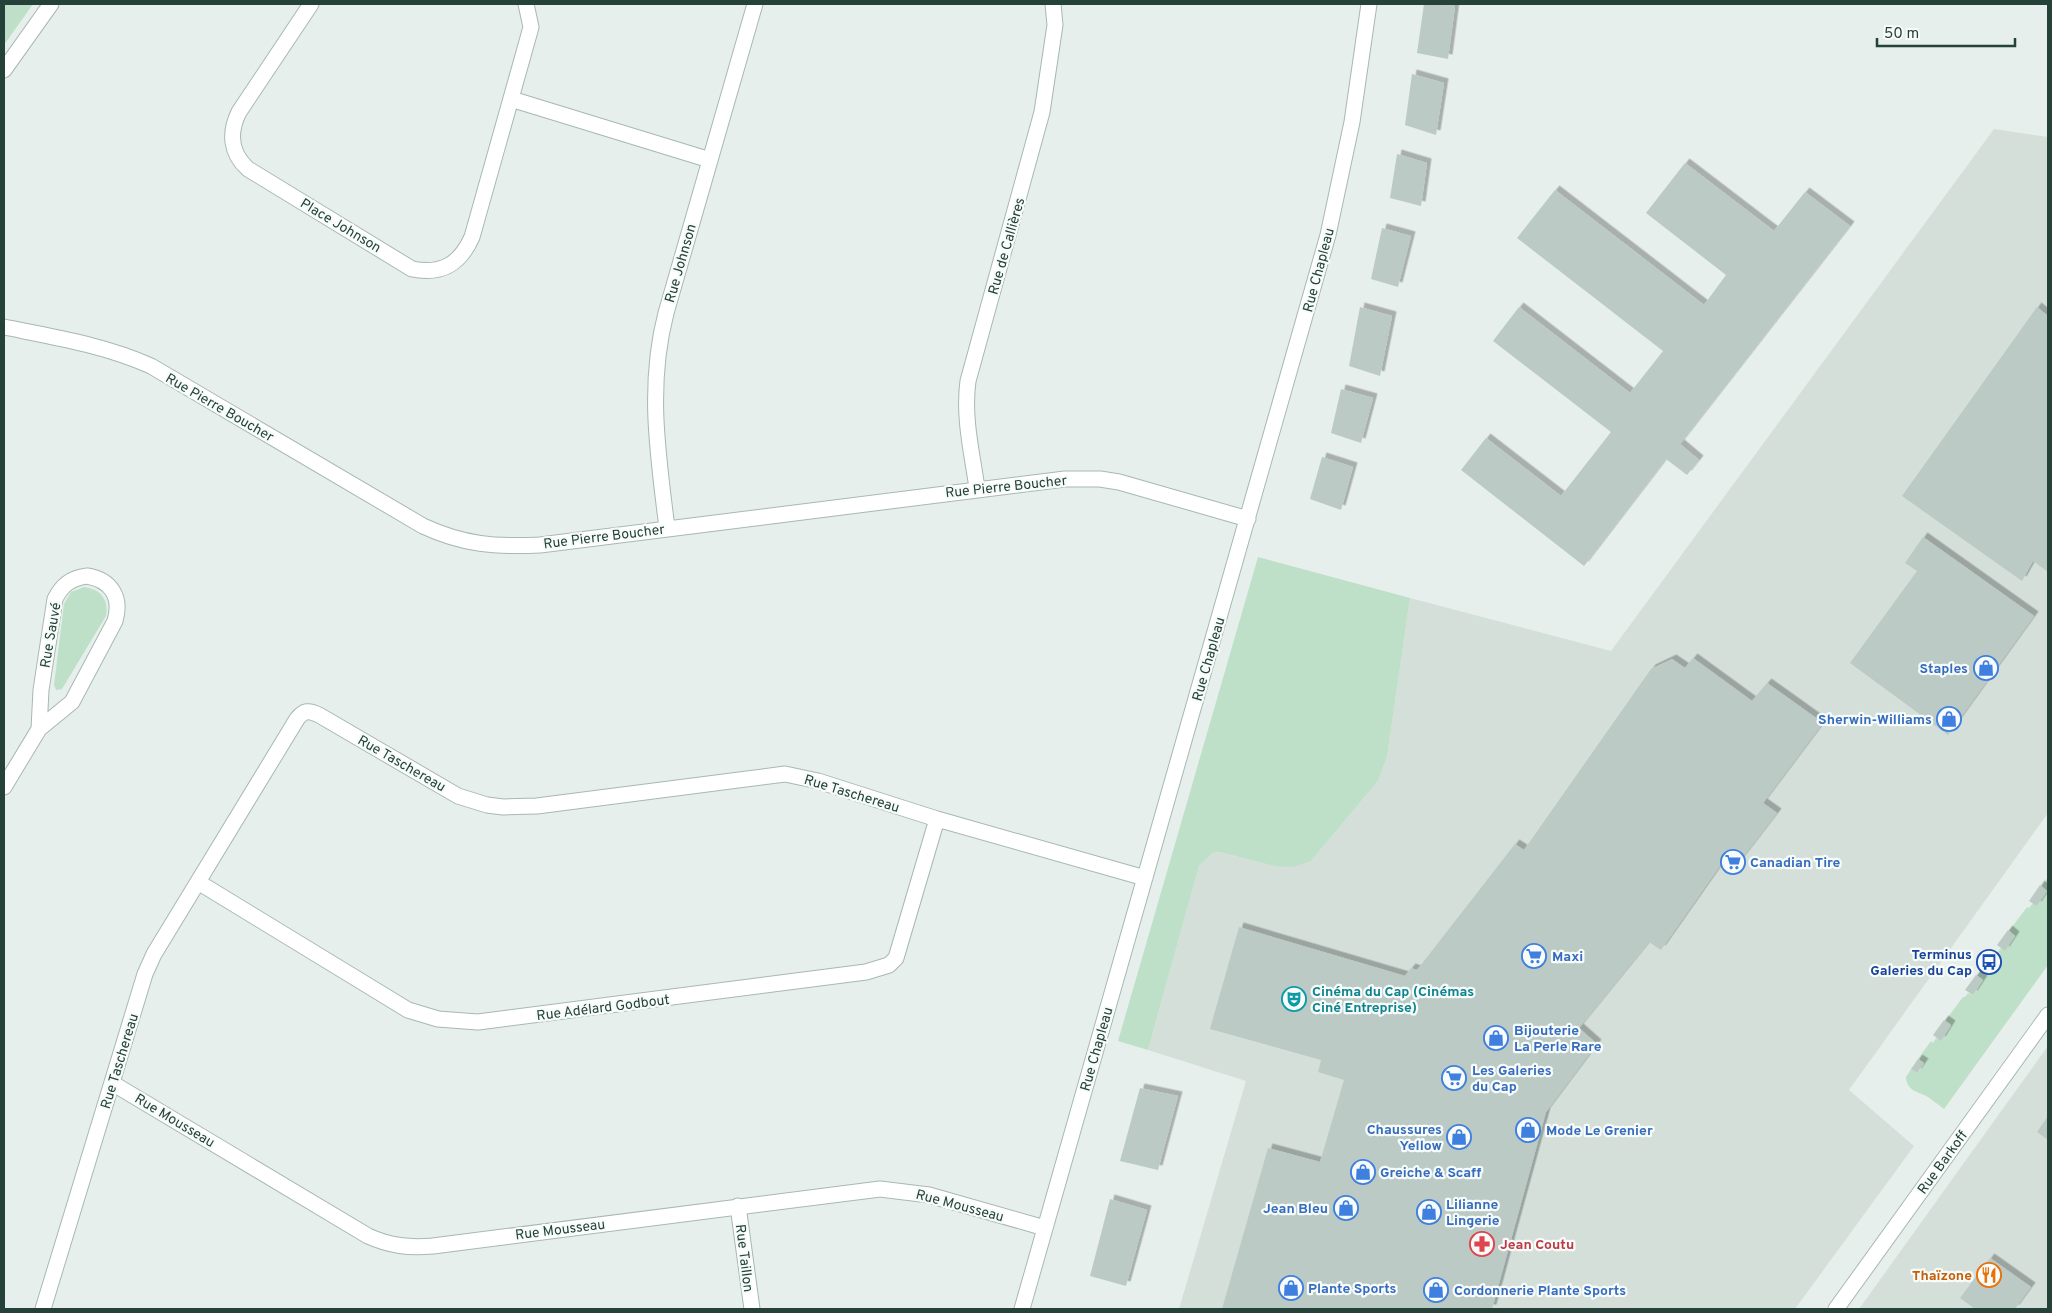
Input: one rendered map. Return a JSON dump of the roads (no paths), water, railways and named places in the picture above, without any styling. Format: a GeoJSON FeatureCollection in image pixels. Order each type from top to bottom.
{"type":"FeatureCollection","features":[{"type":"Feature","properties":{"kind":"street"},"geometry":{"type":"LineString","coordinates":[[4,70],[51,4]]}},
{"type":"Feature","properties":{"kind":"street","name":"Place Johnson"},"geometry":{"type":"LineString","coordinates":[[311,4],[239,112],[232,132],[235,153],[240,162],[248,169],[412,269],[431,271],[450,265],[457,260],[468,245],[475,229],[531,27],[526,4]]}},
{"type":"Feature","properties":{"kind":"street","name":"Rue Johnson"},"geometry":{"type":"LineString","coordinates":[[667,528],[654,410],[657,352],[666,313],[755,4]]}},
{"type":"Feature","properties":{"kind":"street","name":"Rue de Callières"},"geometry":{"type":"LineString","coordinates":[[977,488],[967,414],[966,397],[968,381],[1040,121],[1055,25],[1053,4]]}},
{"type":"Feature","properties":{"kind":"street","name":"Rue Chapleau"},"geometry":{"type":"LineString","coordinates":[[1022,1309],[1248,519],[1336,200],[1352,122],[1369,4]]}},
{"type":"Feature","properties":{"kind":"street"},"geometry":{"type":"LineString","coordinates":[[511,99],[710,160]]}},
{"type":"Feature","properties":{"kind":"street","name":"Rue Pierre Boucher"},"geometry":{"type":"LineString","coordinates":[[4,327],[94,345],[151,366],[404,516],[459,541],[500,547],[540,545],[1065,478],[1100,479],[1119,482],[1248,519]]}},
{"type":"Feature","properties":{"kind":"street","name":"Rue Sauvé"},"geometry":{"type":"LineString","coordinates":[[4,788],[38,729],[72,702],[115,621],[118,611],[117,600],[113,591],[106,583],[97,578],[87,576],[76,577],[63,586],[55,599],[41,690],[38,729]]}},
{"type":"Feature","properties":{"kind":"street","name":"Rue Taschereau"},"geometry":{"type":"LineString","coordinates":[[46,1308],[145,974],[154,954],[297,719],[304,712],[309,711],[458,796],[487,805],[503,807],[537,806],[785,774],[818,781],[937,819],[1144,878]]}},
{"type":"Feature","properties":{"kind":"street","name":"Rue Adélard Godbout"},"geometry":{"type":"LineString","coordinates":[[198,882],[408,1010],[438,1019],[478,1022],[866,972],[889,965],[896,958],[937,819]]}},
{"type":"Feature","properties":{"kind":"street","name":"Rue Barkoff"},"geometry":{"type":"LineString","coordinates":[[1836,1309],[2048,1015]]}},
{"type":"Feature","properties":{"kind":"street","name":"Rue Mousseau"},"geometry":{"type":"LineString","coordinates":[[112,1084],[368,1236],[390,1245],[405,1247],[433,1246],[865,1190],[895,1189],[929,1195],[1045,1228]]}},
{"type":"Feature","properties":{"kind":"street","name":"Rue Taillon"},"geometry":{"type":"LineString","coordinates":[[738,1206],[752,1309]]}},
{"type":"Feature","properties":{"kind":"place","name":"Staples"},"geometry":{"type":"Point","coordinates":[1986,668]}},
{"type":"Feature","properties":{"kind":"place","name":"Sherwin-Williams"},"geometry":{"type":"Point","coordinates":[1949,719]}},
{"type":"Feature","properties":{"kind":"place","name":"Canadian Tire"},"geometry":{"type":"Point","coordinates":[1733,862]}},
{"type":"Feature","properties":{"kind":"place","name":"Maxi"},"geometry":{"type":"Point","coordinates":[1534,956]}},
{"type":"Feature","properties":{"kind":"place","name":"Terminus Galeries du Cap"},"geometry":{"type":"Point","coordinates":[1989,962]}},
{"type":"Feature","properties":{"kind":"place","name":"Cinéma du Cap (Cinémas Ciné Entreprise)"},"geometry":{"type":"Point","coordinates":[1294,999]}},
{"type":"Feature","properties":{"kind":"place","name":"Bijouterie La Perle Rare"},"geometry":{"type":"Point","coordinates":[1496,1038]}},
{"type":"Feature","properties":{"kind":"place","name":"Les Galeries du Cap"},"geometry":{"type":"Point","coordinates":[1454,1078]}},
{"type":"Feature","properties":{"kind":"place","name":"Mode Le Grenier"},"geometry":{"type":"Point","coordinates":[1528,1130]}},
{"type":"Feature","properties":{"kind":"place","name":"Chaussures Yellow"},"geometry":{"type":"Point","coordinates":[1459,1137]}},
{"type":"Feature","properties":{"kind":"place","name":"Greiche & Scaff"},"geometry":{"type":"Point","coordinates":[1363,1172]}},
{"type":"Feature","properties":{"kind":"place","name":"Jean Bleu"},"geometry":{"type":"Point","coordinates":[1346,1208]}},
{"type":"Feature","properties":{"kind":"place","name":"Lilianne Lingerie"},"geometry":{"type":"Point","coordinates":[1429,1212]}},
{"type":"Feature","properties":{"kind":"place","name":"Jean Coutu"},"geometry":{"type":"Point","coordinates":[1482,1244]}},
{"type":"Feature","properties":{"kind":"place","name":"Thaïzone"},"geometry":{"type":"Point","coordinates":[1989,1275]}},
{"type":"Feature","properties":{"kind":"place","name":"Plante Sports"},"geometry":{"type":"Point","coordinates":[1291,1288]}},
{"type":"Feature","properties":{"kind":"place","name":"Cordonnerie Plante Sports"},"geometry":{"type":"Point","coordinates":[1436,1290]}}]}
